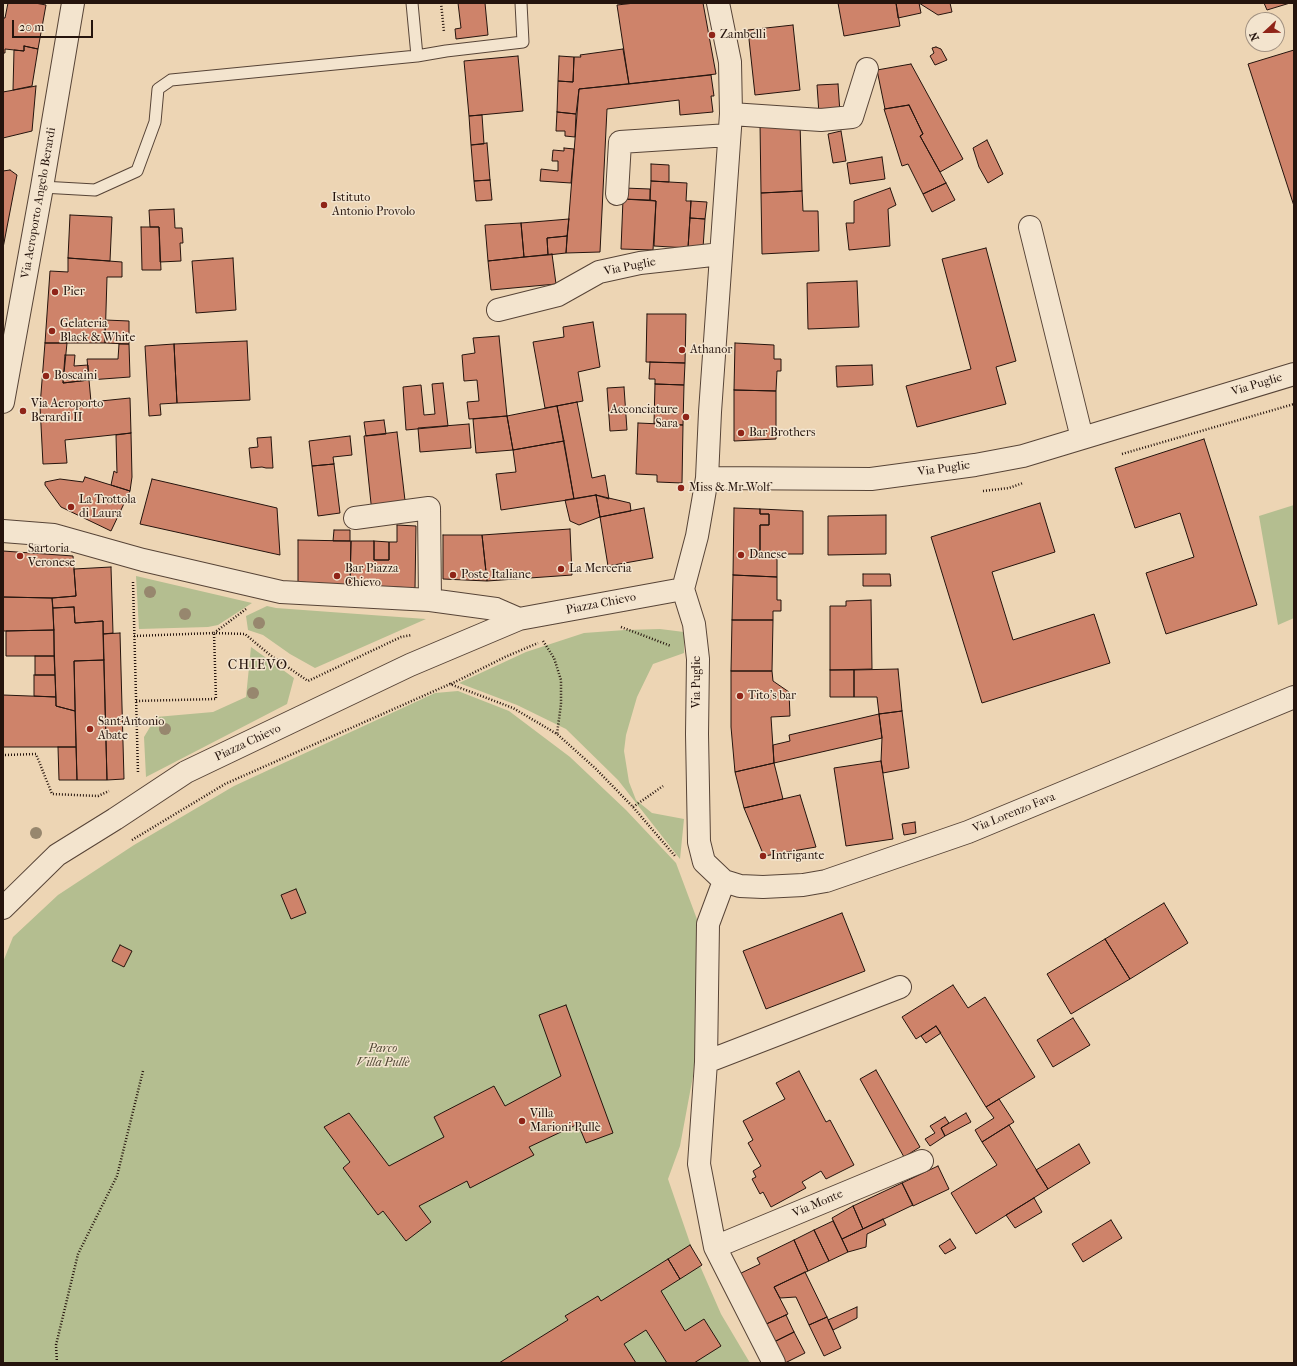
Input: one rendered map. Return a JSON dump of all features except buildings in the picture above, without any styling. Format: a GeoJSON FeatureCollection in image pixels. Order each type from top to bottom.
{"type":"FeatureCollection","features":[{"type":"Feature","properties":{"kind":"street","name":"Via Aeroporto Angelo Berardi"},"geometry":{"type":"LineString","coordinates":[[3,402],[10,332],[42,188],[73,3]]}},
{"type":"Feature","properties":{"kind":"street"},"geometry":{"type":"LineString","coordinates":[[683,589],[698,536],[707,478],[710,412],[730,125],[730,62],[718,3]]}},
{"type":"Feature","properties":{"kind":"street"},"geometry":{"type":"LineString","coordinates":[[617,194],[620,142],[730,125],[852,117],[867,69]]}},
{"type":"Feature","properties":{"kind":"street"},"geometry":{"type":"LineString","coordinates":[[1030,227],[1082,438]]}},
{"type":"Feature","properties":{"kind":"street","name":"Via Puglie"},"geometry":{"type":"LineString","coordinates":[[498,310],[558,295],[599,272],[640,263],[721,254]]}},
{"type":"Feature","properties":{"kind":"street","name":"Via Puglie"},"geometry":{"type":"LineString","coordinates":[[707,478],[871,479],[949,469],[1023,456],[1294,374]]}},
{"type":"Feature","properties":{"kind":"street"},"geometry":{"type":"LineString","coordinates":[[355,518],[429,508],[430,600]]}},
{"type":"Feature","properties":{"kind":"street"},"geometry":{"type":"LineString","coordinates":[[3,532],[54,535],[132,557],[281,592],[430,600],[496,609],[519,619]]}},
{"type":"Feature","properties":{"kind":"street","name":"Via Puglie"},"geometry":{"type":"LineString","coordinates":[[683,589],[694,624],[698,659],[697,727],[699,842],[704,862],[724,882]]}},
{"type":"Feature","properties":{"kind":"street","name":"Piazza Chievo"},"geometry":{"type":"LineString","coordinates":[[3,908],[57,855],[186,772],[410,665],[519,619],[683,589]]}},
{"type":"Feature","properties":{"kind":"street","name":"Via Lorenzo Fava"},"geometry":{"type":"LineString","coordinates":[[724,882],[740,886],[763,887],[803,885],[826,881],[968,832],[1294,697]]}},
{"type":"Feature","properties":{"kind":"street"},"geometry":{"type":"LineString","coordinates":[[724,882],[708,924],[706,1062],[699,1164],[715,1247],[774,1363]]}},
{"type":"Feature","properties":{"kind":"street"},"geometry":{"type":"LineString","coordinates":[[706,1062],[900,987]]}},
{"type":"Feature","properties":{"kind":"street","name":"Via Monte"},"geometry":{"type":"LineString","coordinates":[[715,1247],[922,1161]]}},
{"type":"Feature","properties":{"kind":"lane"},"geometry":{"type":"LineString","coordinates":[[412,3],[417,56]]}},
{"type":"Feature","properties":{"kind":"lane"},"geometry":{"type":"LineString","coordinates":[[42,188],[95,190],[137,171],[155,122],[158,89],[170,80],[417,56],[523,42],[521,3]]}},
{"type":"Feature","properties":{"kind":"path"},"geometry":{"type":"LineString","coordinates":[[441,3],[446,51]]}},
{"type":"Feature","properties":{"kind":"path"},"geometry":{"type":"LineString","coordinates":[[132,557],[138,778]]}},
{"type":"Feature","properties":{"kind":"path"},"geometry":{"type":"LineString","coordinates":[[214,633],[243,610],[281,592]]}},
{"type":"Feature","properties":{"kind":"path"},"geometry":{"type":"LineString","coordinates":[[616,628],[623,627],[676,647]]}},
{"type":"Feature","properties":{"kind":"path"},"geometry":{"type":"LineString","coordinates":[[134,636],[214,633],[245,634],[270,655],[308,681],[401,637],[417,634]]}},
{"type":"Feature","properties":{"kind":"path"},"geometry":{"type":"LineString","coordinates":[[136,701],[216,699],[214,633]]}},
{"type":"Feature","properties":{"kind":"path"},"geometry":{"type":"LineString","coordinates":[[132,840],[225,784],[450,684],[504,657],[543,641],[554,658],[561,680],[561,704],[556,734]]}},
{"type":"Feature","properties":{"kind":"path"},"geometry":{"type":"LineString","coordinates":[[450,684],[513,708],[556,734],[596,769],[633,807],[679,861]]}},
{"type":"Feature","properties":{"kind":"path"},"geometry":{"type":"LineString","coordinates":[[5,755],[36,754],[52,794],[98,796],[111,790]]}},
{"type":"Feature","properties":{"kind":"path"},"geometry":{"type":"LineString","coordinates":[[633,807],[663,786]]}},
{"type":"Feature","properties":{"kind":"path"},"geometry":{"type":"LineString","coordinates":[[57,1363],[56,1345],[78,1254],[117,1176],[143,1071]]}},
{"type":"Feature","properties":{"kind":"green space"},"geometry":{"type":"Polygon","coordinates":[[[1294,505],[1294,618],[1278,625],[1259,516],[1294,505]]]}},
{"type":"Feature","properties":{"kind":"green space"},"geometry":{"type":"Polygon","coordinates":[[[136,576],[252,603],[218,625],[208,627],[139,629],[136,576]]]}},
{"type":"Feature","properties":{"kind":"green space"},"geometry":{"type":"Polygon","coordinates":[[[267,606],[276,608],[426,619],[315,668],[290,654],[263,635],[248,630],[246,616],[267,606]]]}},
{"type":"Feature","properties":{"kind":"green space"},"geometry":{"type":"Polygon","coordinates":[[[660,629],[684,632],[684,653],[653,664],[637,697],[626,735],[624,751],[629,782],[636,800],[652,813],[684,819],[680,859],[618,780],[566,729],[517,705],[459,683],[526,652],[584,633],[660,629]]]}},
{"type":"Feature","properties":{"kind":"green space"},"geometry":{"type":"Polygon","coordinates":[[[251,647],[294,678],[287,704],[146,777],[144,737],[156,717],[213,712],[246,697],[251,647]]]}},
{"type":"Feature","properties":{"kind":"green space","name":"Parco Villa Pullè"},"geometry":{"type":"Polygon","coordinates":[[[458,691],[509,711],[570,757],[626,810],[676,863],[701,930],[702,972],[693,1076],[680,1146],[668,1179],[690,1243],[721,1314],[750,1363],[3,1363],[3,962],[13,937],[58,895],[134,845],[234,786],[435,693],[458,691]]]}},
{"type":"Feature","properties":{"kind":"place","name":"Zambelli"},"geometry":{"type":"Point","coordinates":[712,35]}},
{"type":"Feature","properties":{"kind":"place","name":"Istituto Antonio Provolo"},"geometry":{"type":"Point","coordinates":[324,205]}},
{"type":"Feature","properties":{"kind":"place","name":"Pier"},"geometry":{"type":"Point","coordinates":[55,292]}},
{"type":"Feature","properties":{"kind":"place","name":"Gelateria Black & White"},"geometry":{"type":"Point","coordinates":[52,331]}},
{"type":"Feature","properties":{"kind":"place","name":"Athanor"},"geometry":{"type":"Point","coordinates":[682,350]}},
{"type":"Feature","properties":{"kind":"place","name":"Boscaini"},"geometry":{"type":"Point","coordinates":[46,376]}},
{"type":"Feature","properties":{"kind":"place","name":"Via Aeroporto Berardi II"},"geometry":{"type":"Point","coordinates":[23,411]}},
{"type":"Feature","properties":{"kind":"place","name":"Acconciature Sara"},"geometry":{"type":"Point","coordinates":[686,417]}},
{"type":"Feature","properties":{"kind":"place","name":"Bar Brothers"},"geometry":{"type":"Point","coordinates":[741,433]}},
{"type":"Feature","properties":{"kind":"place","name":"Miss & Mr Wolf"},"geometry":{"type":"Point","coordinates":[681,488]}},
{"type":"Feature","properties":{"kind":"place","name":"La Trottola di Laura"},"geometry":{"type":"Point","coordinates":[71,507]}},
{"type":"Feature","properties":{"kind":"place","name":"Danese"},"geometry":{"type":"Point","coordinates":[741,555]}},
{"type":"Feature","properties":{"kind":"place","name":"Sartoria Veronese"},"geometry":{"type":"Point","coordinates":[20,556]}},
{"type":"Feature","properties":{"kind":"place","name":"La Merceria"},"geometry":{"type":"Point","coordinates":[561,569]}},
{"type":"Feature","properties":{"kind":"place","name":"Poste Italiane"},"geometry":{"type":"Point","coordinates":[453,575]}},
{"type":"Feature","properties":{"kind":"place","name":"Bar Piazza Chievo"},"geometry":{"type":"Point","coordinates":[337,576]}},
{"type":"Feature","properties":{"kind":"place","name":"Tito's bar"},"geometry":{"type":"Point","coordinates":[740,696]}},
{"type":"Feature","properties":{"kind":"place","name":"Sant'Antonio Abate"},"geometry":{"type":"Point","coordinates":[90,729]}},
{"type":"Feature","properties":{"kind":"place","name":"Intrigante"},"geometry":{"type":"Point","coordinates":[763,856]}},
{"type":"Feature","properties":{"kind":"place","name":"Villa Marioni Pullè"},"geometry":{"type":"Point","coordinates":[522,1121]}},
{"type":"Feature","properties":{"kind":"district","name":"CHIEVO"},"geometry":{"type":"Point","coordinates":[258,666]}}]}
